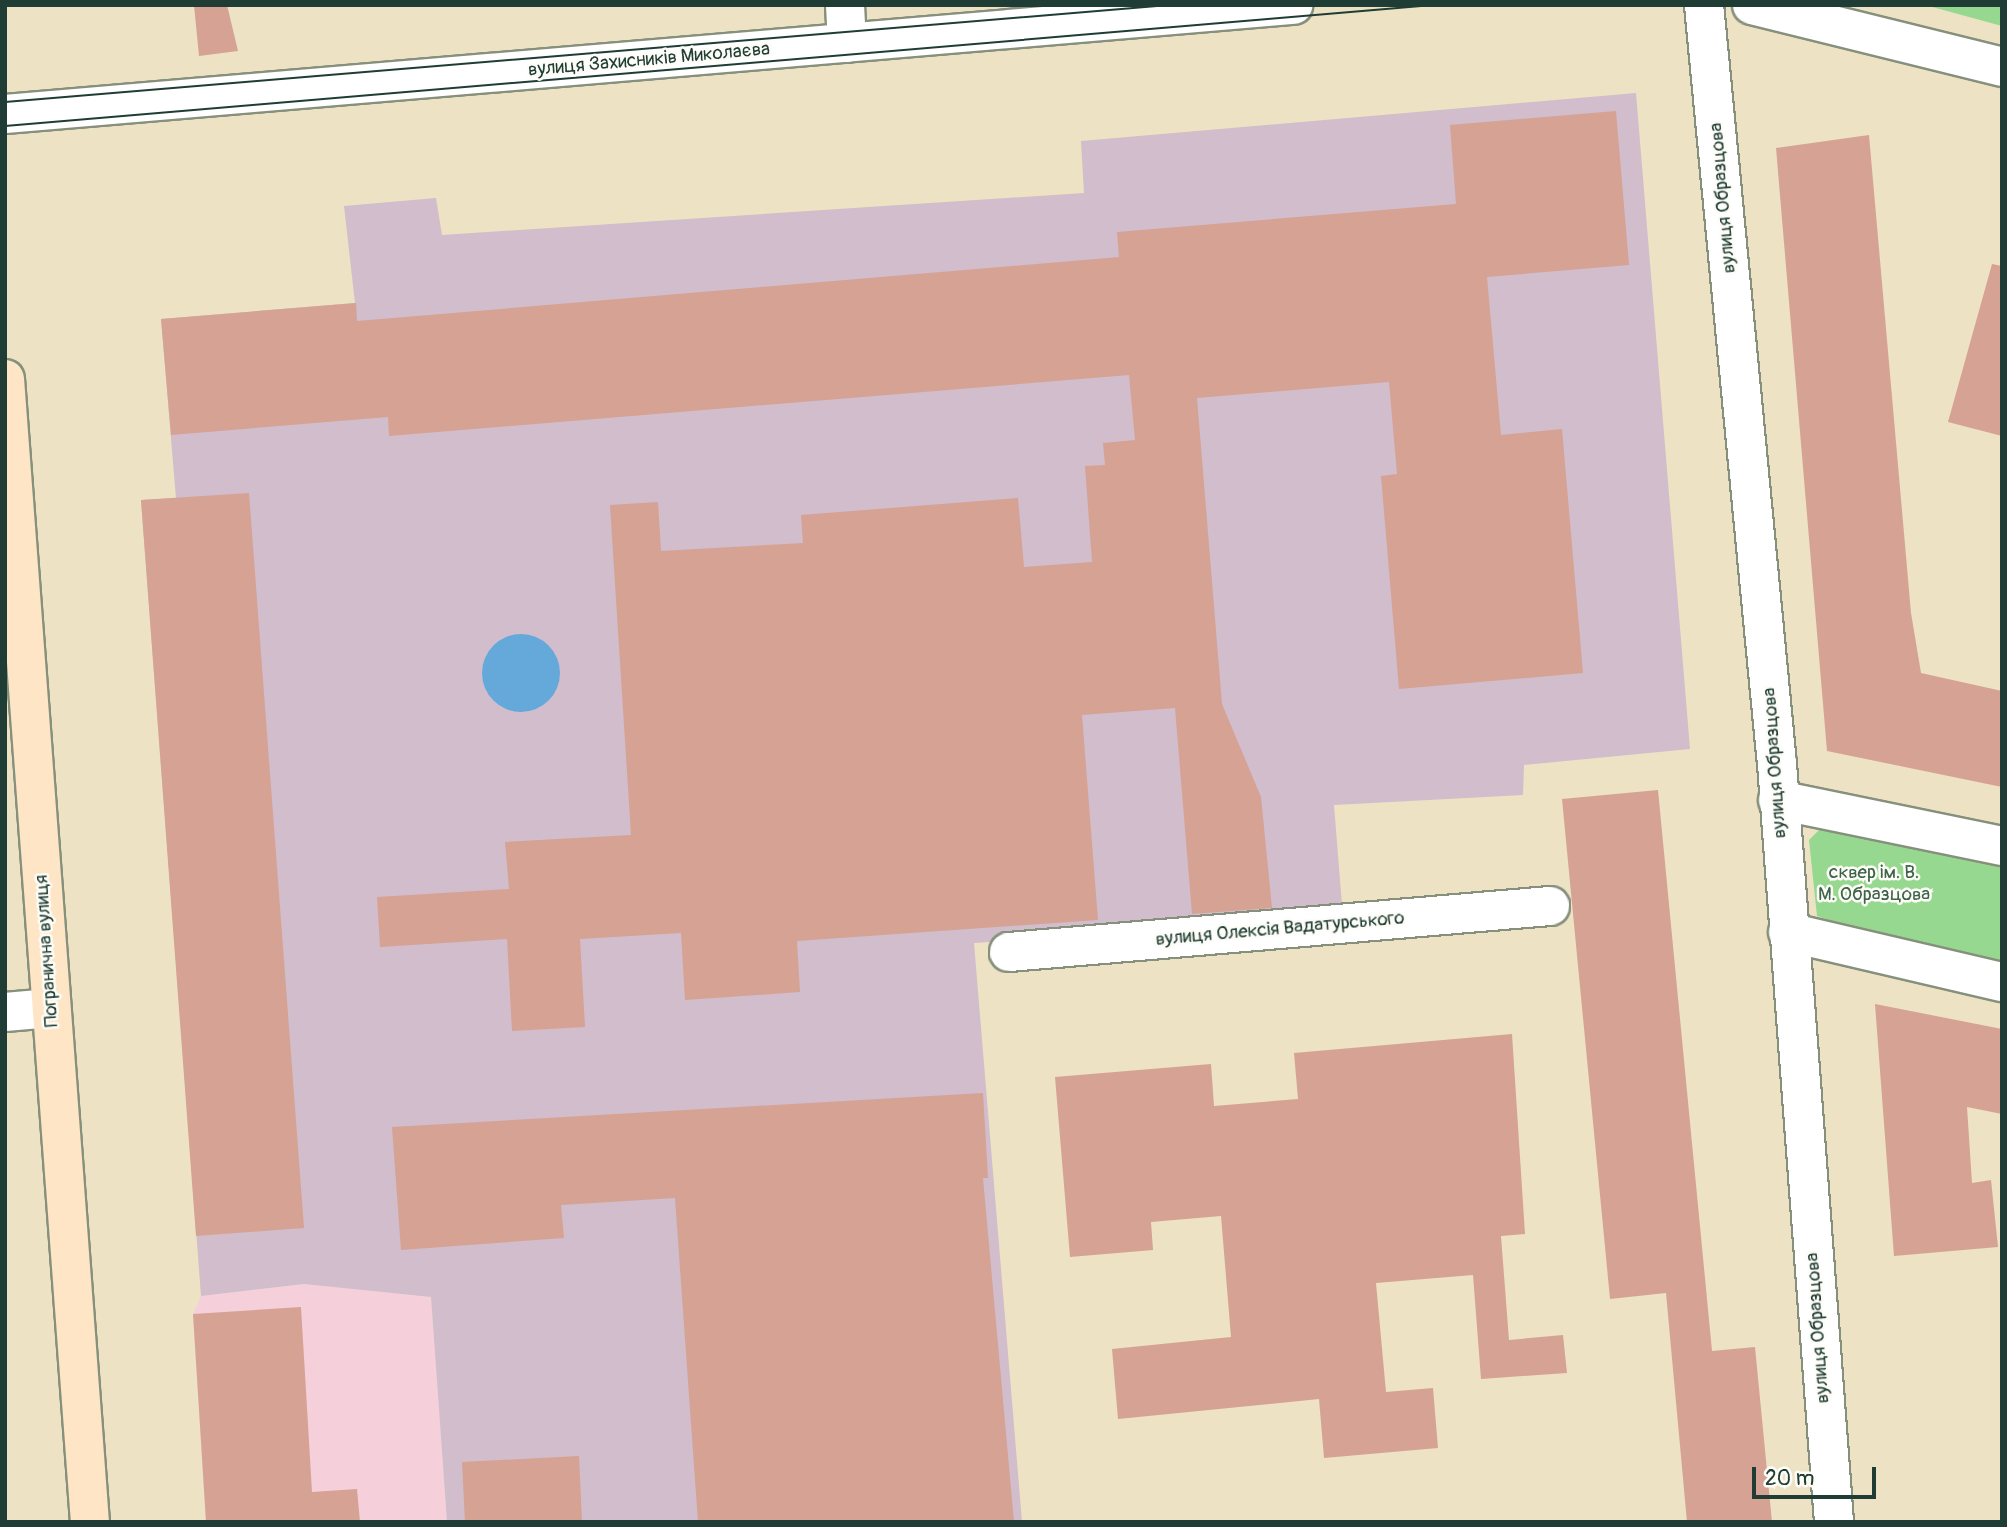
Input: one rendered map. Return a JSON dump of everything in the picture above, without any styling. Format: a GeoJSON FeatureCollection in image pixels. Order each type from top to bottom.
{"type":"FeatureCollection","features":[{"type":"Feature","properties":{"kind":"main road","name":"Погранична вулиця"},"geometry":{"type":"LineString","coordinates":[[5,379],[90,1522]]}},
{"type":"Feature","properties":{"kind":"street"},"geometry":{"type":"LineString","coordinates":[[845,5],[847,43]]}},
{"type":"Feature","properties":{"kind":"street","name":"вулиця Захисників Миколаєва"},"geometry":{"type":"LineString","coordinates":[[5,114],[1293,5]]}},
{"type":"Feature","properties":{"kind":"street","name":"вулиця Образцова"},"geometry":{"type":"LineString","coordinates":[[1704,5],[1778,800],[1833,1522]]}},
{"type":"Feature","properties":{"kind":"street"},"geometry":{"type":"LineString","coordinates":[[1752,5],[2002,67]]}},
{"type":"Feature","properties":{"kind":"street"},"geometry":{"type":"LineString","coordinates":[[1778,800],[2002,846]]}},
{"type":"Feature","properties":{"kind":"street","name":"вулиця Олексія Вадатурського"},"geometry":{"type":"LineString","coordinates":[[1009,953],[1550,906]]}},
{"type":"Feature","properties":{"kind":"street"},"geometry":{"type":"LineString","coordinates":[[1788,932],[2002,982]]}},
{"type":"Feature","properties":{"kind":"street"},"geometry":{"type":"LineString","coordinates":[[5,1013],[51,1008]]}},
{"type":"Feature","properties":{"kind":"shaded area"},"geometry":{"type":"Polygon","coordinates":[[[1636,93],[1690,749],[1524,765],[1523,795],[1334,805],[1343,918],[974,943],[1022,1522],[447,1522],[431,1297],[304,1284],[201,1296],[141,500],[176,498],[161,319],[355,303],[344,206],[436,198],[442,235],[1084,193],[1081,141],[1636,93]]]}},
{"type":"Feature","properties":{"kind":"shaded area"},"geometry":{"type":"Polygon","coordinates":[[[304,1284],[431,1297],[447,1522],[206,1522],[193,1314],[201,1296],[304,1284]]]}},
{"type":"Feature","properties":{"kind":"green space"},"geometry":{"type":"Polygon","coordinates":[[[1925,5],[2002,5],[2002,26],[1925,5]]]}},
{"type":"Feature","properties":{"kind":"green space","name":"сквер ім. В. М. Образцова"},"geometry":{"type":"Polygon","coordinates":[[[1849,828],[2002,861],[2002,961],[1860,931],[1817,916],[1809,840],[1820,829],[1849,828]]]}},
{"type":"Feature","properties":{"kind":"water"},"geometry":{"type":"Polygon","coordinates":[[[521,634],[536,637],[549,645],[557,658],[560,673],[557,688],[549,701],[536,709],[521,712],[506,709],[493,701],[485,688],[482,673],[485,658],[493,645],[506,637],[521,634]]]}},
{"type":"Feature","properties":{"kind":"building"},"geometry":{"type":"Polygon","coordinates":[[[194,5],[227,5],[238,51],[199,56],[194,5]]]}},
{"type":"Feature","properties":{"kind":"building"},"geometry":{"type":"Polygon","coordinates":[[[1616,111],[1629,265],[1487,277],[1501,435],[1562,429],[1583,673],[1399,689],[1381,476],[1397,474],[1389,382],[1197,398],[1222,704],[1261,797],[1272,908],[1192,914],[1175,708],[1082,715],[1098,920],[797,941],[800,992],[685,1000],[681,933],[580,939],[585,1027],[512,1031],[507,939],[380,947],[377,897],[509,889],[505,842],[631,835],[610,505],[658,502],[661,551],[803,543],[801,515],[1018,498],[1024,567],[1092,562],[1085,466],[1105,465],[1103,443],[1135,440],[1129,375],[389,436],[388,417],[171,435],[161,319],[356,303],[357,321],[1119,257],[1117,232],[1456,204],[1450,125],[1616,111]]]}},
{"type":"Feature","properties":{"kind":"building"},"geometry":{"type":"Polygon","coordinates":[[[1869,135],[1911,613],[1921,673],[2002,691],[2002,787],[1827,751],[1776,148],[1869,135]]]}},
{"type":"Feature","properties":{"kind":"building"},"geometry":{"type":"Polygon","coordinates":[[[1992,264],[2002,266],[2002,436],[1948,422],[1992,264]]]}},
{"type":"Feature","properties":{"kind":"building"},"geometry":{"type":"Polygon","coordinates":[[[249,493],[304,1228],[196,1236],[141,500],[249,493]]]}},
{"type":"Feature","properties":{"kind":"building"},"geometry":{"type":"Polygon","coordinates":[[[1658,790],[1712,1351],[1755,1347],[1772,1522],[1687,1522],[1666,1293],[1610,1299],[1562,799],[1658,790]]]}},
{"type":"Feature","properties":{"kind":"building"},"geometry":{"type":"Polygon","coordinates":[[[1875,1004],[2002,1029],[2002,1114],[1967,1107],[1972,1183],[1991,1180],[1998,1247],[1894,1256],[1875,1004]]]}},
{"type":"Feature","properties":{"kind":"building"},"geometry":{"type":"Polygon","coordinates":[[[1512,1034],[1525,1234],[1501,1236],[1509,1340],[1563,1335],[1567,1373],[1481,1379],[1473,1275],[1376,1283],[1386,1392],[1433,1388],[1438,1448],[1324,1458],[1319,1399],[1118,1419],[1112,1349],[1231,1337],[1221,1216],[1151,1222],[1153,1250],[1070,1257],[1055,1077],[1211,1064],[1214,1106],[1298,1099],[1294,1053],[1512,1034]]]}},
{"type":"Feature","properties":{"kind":"building"},"geometry":{"type":"Polygon","coordinates":[[[983,1093],[988,1178],[983,1178],[1014,1522],[698,1522],[675,1198],[561,1205],[564,1238],[401,1250],[392,1127],[983,1093]]]}},
{"type":"Feature","properties":{"kind":"building"},"geometry":{"type":"Polygon","coordinates":[[[301,1307],[312,1492],[357,1489],[360,1522],[206,1522],[193,1314],[301,1307]]]}},
{"type":"Feature","properties":{"kind":"building"},"geometry":{"type":"Polygon","coordinates":[[[579,1456],[582,1522],[465,1522],[462,1462],[579,1456]]]}},
{"type":"Feature","properties":{"kind":"tram line"},"geometry":{"type":"LineString","coordinates":[[5,102],[1169,5]]}},
{"type":"Feature","properties":{"kind":"tram line"},"geometry":{"type":"LineString","coordinates":[[5,126],[1433,5]]}}]}
